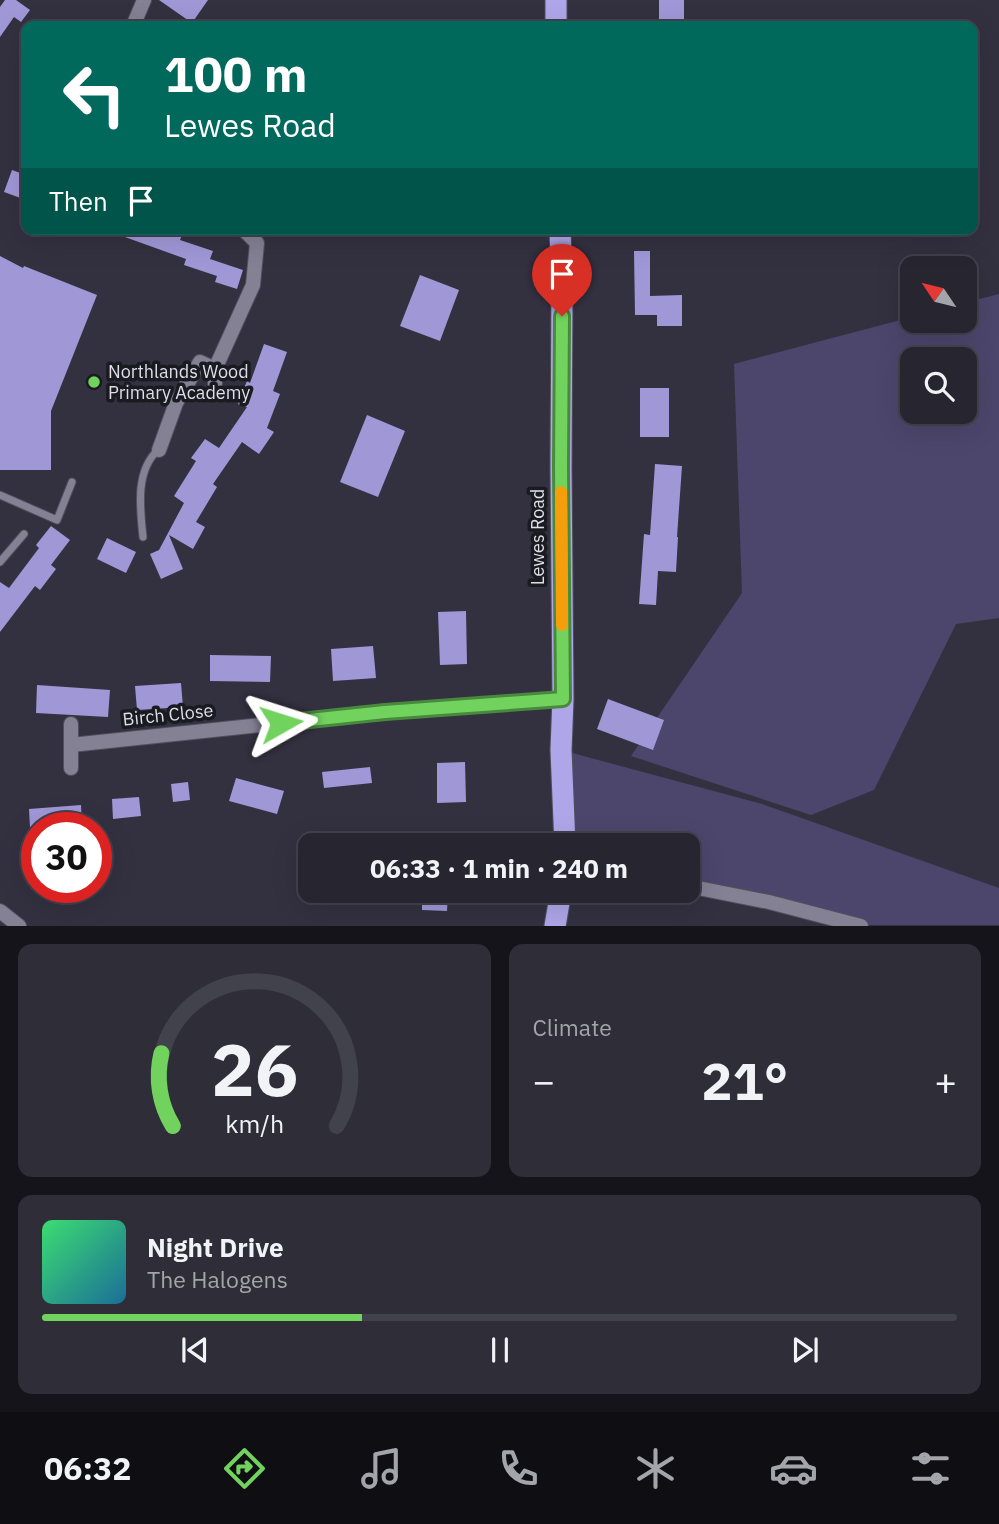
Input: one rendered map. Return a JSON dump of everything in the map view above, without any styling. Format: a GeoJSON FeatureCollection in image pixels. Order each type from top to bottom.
{"type":"FeatureCollection","features":[{"type":"Feature","properties":{"kind":"highway"},"geometry":{"type":"LineString","coordinates":[[556,0],[556,21]]}},
{"type":"Feature","properties":{"kind":"highway","name":"Lewes Road"},"geometry":{"type":"LineString","coordinates":[[561,235],[561,750],[564,833]]}},
{"type":"Feature","properties":{"kind":"highway"},"geometry":{"type":"LineString","coordinates":[[555,926],[559,903]]}},
{"type":"Feature","properties":{"kind":"street"},"geometry":{"type":"LineString","coordinates":[[135,21],[143,2]]}},
{"type":"Feature","properties":{"kind":"street"},"geometry":{"type":"LineString","coordinates":[[215,384],[215,369],[253,285],[257,243],[249,235]]}},
{"type":"Feature","properties":{"kind":"street"},"geometry":{"type":"LineString","coordinates":[[159,450],[176,403],[200,362],[215,369]]}},
{"type":"Feature","properties":{"kind":"street","name":"Birch Close"},"geometry":{"type":"LineString","coordinates":[[71,745],[385,712],[563,699]]}},
{"type":"Feature","properties":{"kind":"street"},"geometry":{"type":"LineString","coordinates":[[71,724],[71,768]]}},
{"type":"Feature","properties":{"kind":"street"},"geometry":{"type":"LineString","coordinates":[[700,888],[769,902],[861,926]]}},
{"type":"Feature","properties":{"kind":"street"},"geometry":{"type":"LineString","coordinates":[[0,911],[19,926]]}},
{"type":"Feature","properties":{"kind":"lane"},"geometry":{"type":"LineString","coordinates":[[143,537],[140,495],[150,457],[159,450]]}},
{"type":"Feature","properties":{"kind":"lane"},"geometry":{"type":"LineString","coordinates":[[0,495],[57,520],[72,482]]}},
{"type":"Feature","properties":{"kind":"lane"},"geometry":{"type":"LineString","coordinates":[[0,562],[24,534]]}},
{"type":"Feature","properties":{"kind":"shaded area"},"geometry":{"type":"Polygon","coordinates":[[[999,294],[999,618],[956,624],[874,790],[811,815],[631,756],[742,593],[734,364],[900,320],[900,333],[977,333],[977,300],[999,294]]]}},
{"type":"Feature","properties":{"kind":"shaded area"},"geometry":{"type":"Polygon","coordinates":[[[561,750],[762,804],[999,888],[999,925],[860,925],[700,888],[700,833],[564,833],[561,750]]]}},
{"type":"Feature","properties":{"kind":"building"},"geometry":{"type":"Polygon","coordinates":[[[5,0],[16,0],[30,10],[21,22],[14,17],[0,37],[0,7],[5,0]]]}},
{"type":"Feature","properties":{"kind":"building"},"geometry":{"type":"Polygon","coordinates":[[[159,0],[208,0],[193,21],[189,21],[159,0]]]}},
{"type":"Feature","properties":{"kind":"building"},"geometry":{"type":"Polygon","coordinates":[[[659,0],[684,0],[684,21],[659,21],[659,0]]]}},
{"type":"Feature","properties":{"kind":"building"},"geometry":{"type":"Polygon","coordinates":[[[12,170],[21,173],[21,198],[4,192],[12,170]]]}},
{"type":"Feature","properties":{"kind":"building"},"geometry":{"type":"Polygon","coordinates":[[[119,235],[182,235],[180,240],[213,251],[210,259],[243,270],[237,289],[215,282],[217,276],[184,265],[186,259],[119,235]]]}},
{"type":"Feature","properties":{"kind":"building"},"geometry":{"type":"Polygon","coordinates":[[[634,251],[650,251],[650,296],[682,295],[682,326],[657,326],[657,315],[635,315],[634,251]]]}},
{"type":"Feature","properties":{"kind":"building"},"geometry":{"type":"Polygon","coordinates":[[[0,256],[23,268],[24,266],[97,295],[51,411],[51,470],[0,470],[0,256]]]}},
{"type":"Feature","properties":{"kind":"building"},"geometry":{"type":"Polygon","coordinates":[[[420,275],[459,290],[440,341],[400,326],[420,275]]]}},
{"type":"Feature","properties":{"kind":"building"},"geometry":{"type":"Polygon","coordinates":[[[264,344],[287,352],[273,391],[280,394],[267,428],[274,432],[259,454],[242,442],[213,484],[217,487],[196,522],[205,527],[193,549],[169,535],[183,569],[161,579],[150,554],[159,550],[184,503],[174,496],[196,461],[191,458],[205,439],[219,448],[247,407],[238,404],[247,381],[250,383],[264,344]]]}},
{"type":"Feature","properties":{"kind":"building"},"geometry":{"type":"Polygon","coordinates":[[[640,388],[669,388],[669,437],[640,437],[640,388]]]}},
{"type":"Feature","properties":{"kind":"building"},"geometry":{"type":"Polygon","coordinates":[[[367,415],[405,431],[378,497],[340,482],[367,415]]]}},
{"type":"Feature","properties":{"kind":"building"},"geometry":{"type":"Polygon","coordinates":[[[655,464],[682,466],[676,572],[658,571],[656,605],[639,604],[644,534],[650,535],[655,464]]]}},
{"type":"Feature","properties":{"kind":"building"},"geometry":{"type":"Polygon","coordinates":[[[51,526],[70,540],[51,565],[56,569],[40,590],[35,586],[0,632],[0,582],[9,588],[39,548],[36,545],[51,526]]]}},
{"type":"Feature","properties":{"kind":"building"},"geometry":{"type":"Polygon","coordinates":[[[107,538],[136,552],[126,573],[97,559],[107,538]]]}},
{"type":"Feature","properties":{"kind":"building"},"geometry":{"type":"Polygon","coordinates":[[[466,611],[467,664],[440,665],[438,612],[466,611]]]}},
{"type":"Feature","properties":{"kind":"building"},"geometry":{"type":"Polygon","coordinates":[[[373,646],[376,678],[333,681],[331,649],[373,646]]]}},
{"type":"Feature","properties":{"kind":"building"},"geometry":{"type":"Polygon","coordinates":[[[210,655],[271,656],[270,682],[210,681],[210,655]]]}},
{"type":"Feature","properties":{"kind":"building"},"geometry":{"type":"Polygon","coordinates":[[[181,683],[183,707],[137,710],[135,686],[181,683]]]}},
{"type":"Feature","properties":{"kind":"building"},"geometry":{"type":"Polygon","coordinates":[[[37,685],[110,690],[108,717],[36,713],[37,685]]]}},
{"type":"Feature","properties":{"kind":"building"},"geometry":{"type":"Polygon","coordinates":[[[608,699],[664,720],[653,750],[597,729],[608,699]]]}},
{"type":"Feature","properties":{"kind":"building"},"geometry":{"type":"Polygon","coordinates":[[[465,762],[466,802],[437,803],[437,763],[465,762]]]}},
{"type":"Feature","properties":{"kind":"building"},"geometry":{"type":"Polygon","coordinates":[[[370,767],[372,783],[324,788],[322,772],[370,767]]]}},
{"type":"Feature","properties":{"kind":"building"},"geometry":{"type":"Polygon","coordinates":[[[236,778],[284,791],[277,814],[229,801],[236,778]]]}},
{"type":"Feature","properties":{"kind":"building"},"geometry":{"type":"Polygon","coordinates":[[[188,782],[190,800],[173,802],[171,784],[188,782]]]}},
{"type":"Feature","properties":{"kind":"building"},"geometry":{"type":"Polygon","coordinates":[[[139,797],[141,816],[113,819],[112,799],[139,797]]]}},
{"type":"Feature","properties":{"kind":"building"},"geometry":{"type":"Polygon","coordinates":[[[81,805],[81,812],[29,812],[29,809],[81,805]]]}},
{"type":"Feature","properties":{"kind":"building"},"geometry":{"type":"Polygon","coordinates":[[[422,903],[447,903],[447,911],[422,910],[422,903]]]}},
{"type":"Feature","properties":{"kind":"slow traffic"},"geometry":{"type":"LineString","coordinates":[[561,492],[562,625]]}},
{"type":"Feature","properties":{"kind":"place","name":"Northlands Wood Primary Academy"},"geometry":{"type":"Point","coordinates":[94,382]}},
{"type":"Feature","properties":{"kind":"route"},"geometry":{"type":"LineString","coordinates":[[281,723],[385,712],[563,699],[562,316]]}}]}
